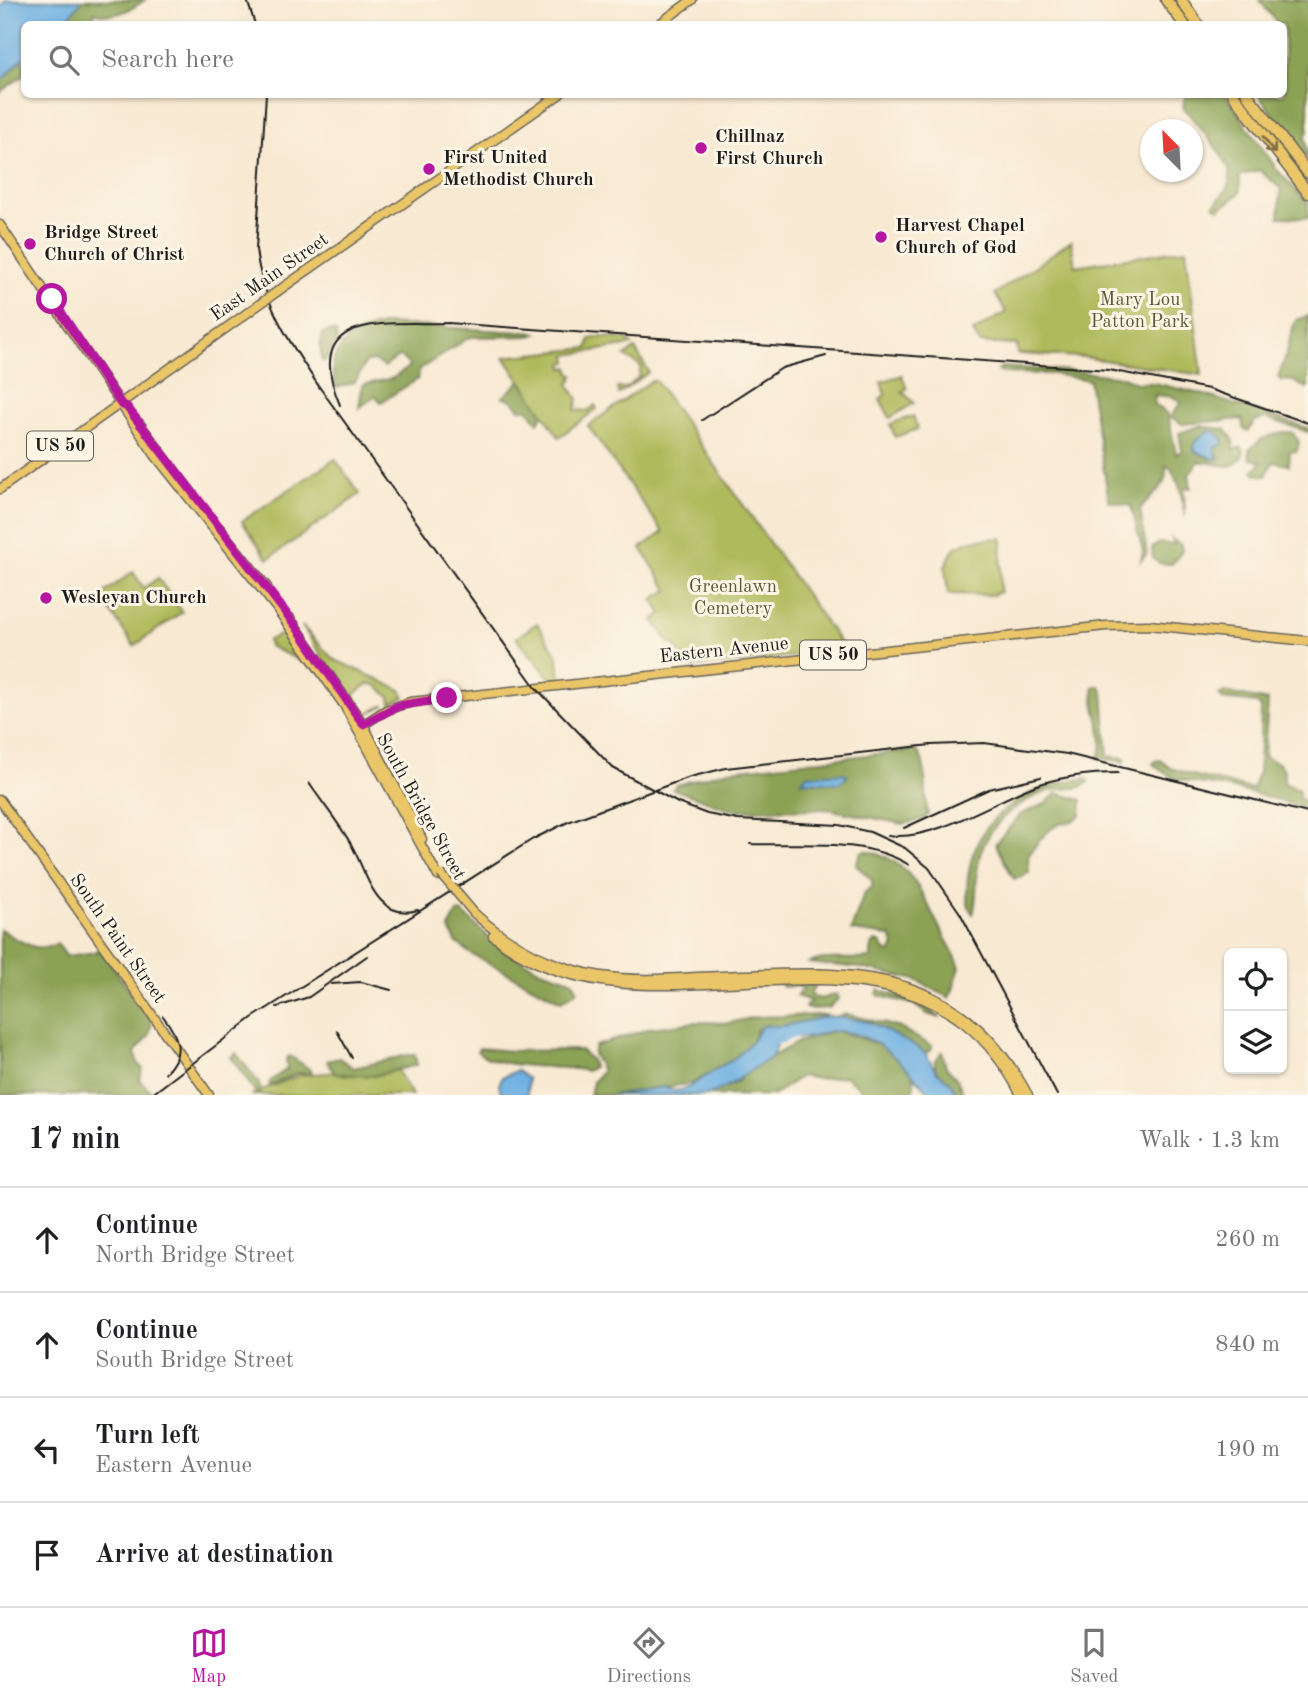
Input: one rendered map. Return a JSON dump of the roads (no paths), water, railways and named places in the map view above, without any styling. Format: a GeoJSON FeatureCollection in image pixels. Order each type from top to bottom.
{"type":"FeatureCollection","features":[{"type":"Feature","properties":{"kind":"highway"},"geometry":{"type":"LineString","coordinates":[[1166,0],[1182,21]]}},
{"type":"Feature","properties":{"kind":"highway"},"geometry":{"type":"LineString","coordinates":[[1181,0],[1196,21]]}},
{"type":"Feature","properties":{"kind":"highway"},"geometry":{"type":"LineString","coordinates":[[1236,98],[1308,193]]}},
{"type":"Feature","properties":{"kind":"highway"},"geometry":{"type":"LineString","coordinates":[[1250,98],[1308,173]]}},
{"type":"Feature","properties":{"kind":"main road"},"geometry":{"type":"LineString","coordinates":[[663,21],[692,0]]}},
{"type":"Feature","properties":{"kind":"main road","name":"East Main Street"},"geometry":{"type":"LineString","coordinates":[[0,489],[554,98]]}},
{"type":"Feature","properties":{"kind":"main road","name":"South Bridge Street"},"geometry":{"type":"LineString","coordinates":[[0,225],[182,492],[286,621],[360,726],[440,875],[498,940],[526,957],[561,972],[591,980],[644,985],[845,980],[904,991],[936,1005],[972,1031],[1002,1063],[1021,1095]]}},
{"type":"Feature","properties":{"kind":"main road","name":"Eastern Avenue"},"geometry":{"type":"LineString","coordinates":[[360,726],[386,710],[417,701],[1117,625],[1149,625],[1308,641]]}},
{"type":"Feature","properties":{"kind":"main road","name":"South Paint Street"},"geometry":{"type":"LineString","coordinates":[[0,800],[209,1095]]}},
{"type":"Feature","properties":{"kind":"main road","name":"South Bridge Street"},"geometry":{"type":"LineString","coordinates":[[472,914],[534,955],[566,967],[604,976],[644,979],[845,974],[904,985],[932,997],[967,1018],[997,1047],[1028,1095]]}},
{"type":"Feature","properties":{"kind":"water"},"geometry":{"type":"Polygon","coordinates":[[[6,0],[82,0],[65,21],[21,21],[21,60],[0,82],[0,7],[6,0]]]}},
{"type":"Feature","properties":{"kind":"water"},"geometry":{"type":"Polygon","coordinates":[[[1208,431],[1216,432],[1224,440],[1222,445],[1214,448],[1218,460],[1194,451],[1195,442],[1208,431]]]}},
{"type":"Feature","properties":{"kind":"water"},"geometry":{"type":"Polygon","coordinates":[[[844,773],[848,776],[839,783],[801,781],[807,775],[844,773]]]}},
{"type":"Feature","properties":{"kind":"water"},"geometry":{"type":"Polygon","coordinates":[[[829,1016],[869,1022],[917,1047],[925,1053],[937,1072],[948,1080],[958,1095],[932,1095],[901,1063],[877,1044],[864,1037],[834,1031],[812,1037],[780,1038],[771,1058],[731,1084],[705,1095],[613,1095],[664,1087],[677,1091],[687,1088],[736,1057],[753,1040],[762,1026],[783,1026],[829,1016]]]}},
{"type":"Feature","properties":{"kind":"water"},"geometry":{"type":"Polygon","coordinates":[[[517,1071],[528,1079],[527,1095],[502,1095],[499,1085],[502,1077],[517,1071]]]}},
{"type":"Feature","properties":{"kind":"waterway"},"geometry":{"type":"LineString","coordinates":[[774,1043],[800,1033]]}},
{"type":"Feature","properties":{"kind":"railway"},"geometry":{"type":"LineString","coordinates":[[247,0],[254,21]]}},
{"type":"Feature","properties":{"kind":"railway"},"geometry":{"type":"LineString","coordinates":[[266,98],[256,249],[264,287],[271,305],[320,388],[536,688],[613,768],[678,803],[707,814],[738,820],[839,825],[870,832],[905,848],[929,868],[960,913],[1057,1095]]}},
{"type":"Feature","properties":{"kind":"railway"},"geometry":{"type":"LineString","coordinates":[[340,405],[330,374],[331,352],[341,337],[357,329],[378,325],[448,323],[1109,370],[1209,389],[1308,423]]}},
{"type":"Feature","properties":{"kind":"railway"},"geometry":{"type":"LineString","coordinates":[[702,420],[782,368],[826,356]]}},
{"type":"Feature","properties":{"kind":"railway"},"geometry":{"type":"LineString","coordinates":[[151,1095],[252,1018],[533,839],[568,822],[690,777],[726,768],[931,745],[984,743],[1067,754],[1308,813]]}},
{"type":"Feature","properties":{"kind":"railway"},"geometry":{"type":"LineString","coordinates":[[888,835],[905,836],[943,827],[1046,782],[1077,776],[1118,773]]}},
{"type":"Feature","properties":{"kind":"railway"},"geometry":{"type":"LineString","coordinates":[[904,828],[989,789],[1041,777]]}},
{"type":"Feature","properties":{"kind":"railway"},"geometry":{"type":"LineString","coordinates":[[309,783],[347,838],[375,893],[392,909],[404,912],[418,910]]}},
{"type":"Feature","properties":{"kind":"railway"},"geometry":{"type":"LineString","coordinates":[[750,844],[852,847],[872,850],[909,865]]}},
{"type":"Feature","properties":{"kind":"railway"},"geometry":{"type":"LineString","coordinates":[[277,1007],[309,997],[367,956]]}},
{"type":"Feature","properties":{"kind":"railway"},"geometry":{"type":"LineString","coordinates":[[331,984],[361,982],[391,990]]}},
{"type":"Feature","properties":{"kind":"railway"},"geometry":{"type":"LineString","coordinates":[[163,1016],[178,1044],[176,1058],[165,1073]]}},
{"type":"Feature","properties":{"kind":"railway"},"geometry":{"type":"LineString","coordinates":[[337,1031],[352,1058]]}},
{"type":"Feature","properties":{"kind":"place","name":"Chillnaz First Church"},"geometry":{"type":"Point","coordinates":[701,148]}},
{"type":"Feature","properties":{"kind":"place","name":"First United Methodist Church"},"geometry":{"type":"Point","coordinates":[429,169]}},
{"type":"Feature","properties":{"kind":"place","name":"Harvest Chapel Church of God"},"geometry":{"type":"Point","coordinates":[881,237]}},
{"type":"Feature","properties":{"kind":"place","name":"Bridge Street Church of Christ"},"geometry":{"type":"Point","coordinates":[30,244]}},
{"type":"Feature","properties":{"kind":"place","name":"Wesleyan Church"},"geometry":{"type":"Point","coordinates":[46,598]}},
{"type":"Feature","properties":{"kind":"park label","name":"Mary Lou Patton Park"},"geometry":{"type":"Point","coordinates":[1140,311]}},
{"type":"Feature","properties":{"kind":"park label","name":"Greenlawn Cemetery"},"geometry":{"type":"Point","coordinates":[733,598]}}]}
